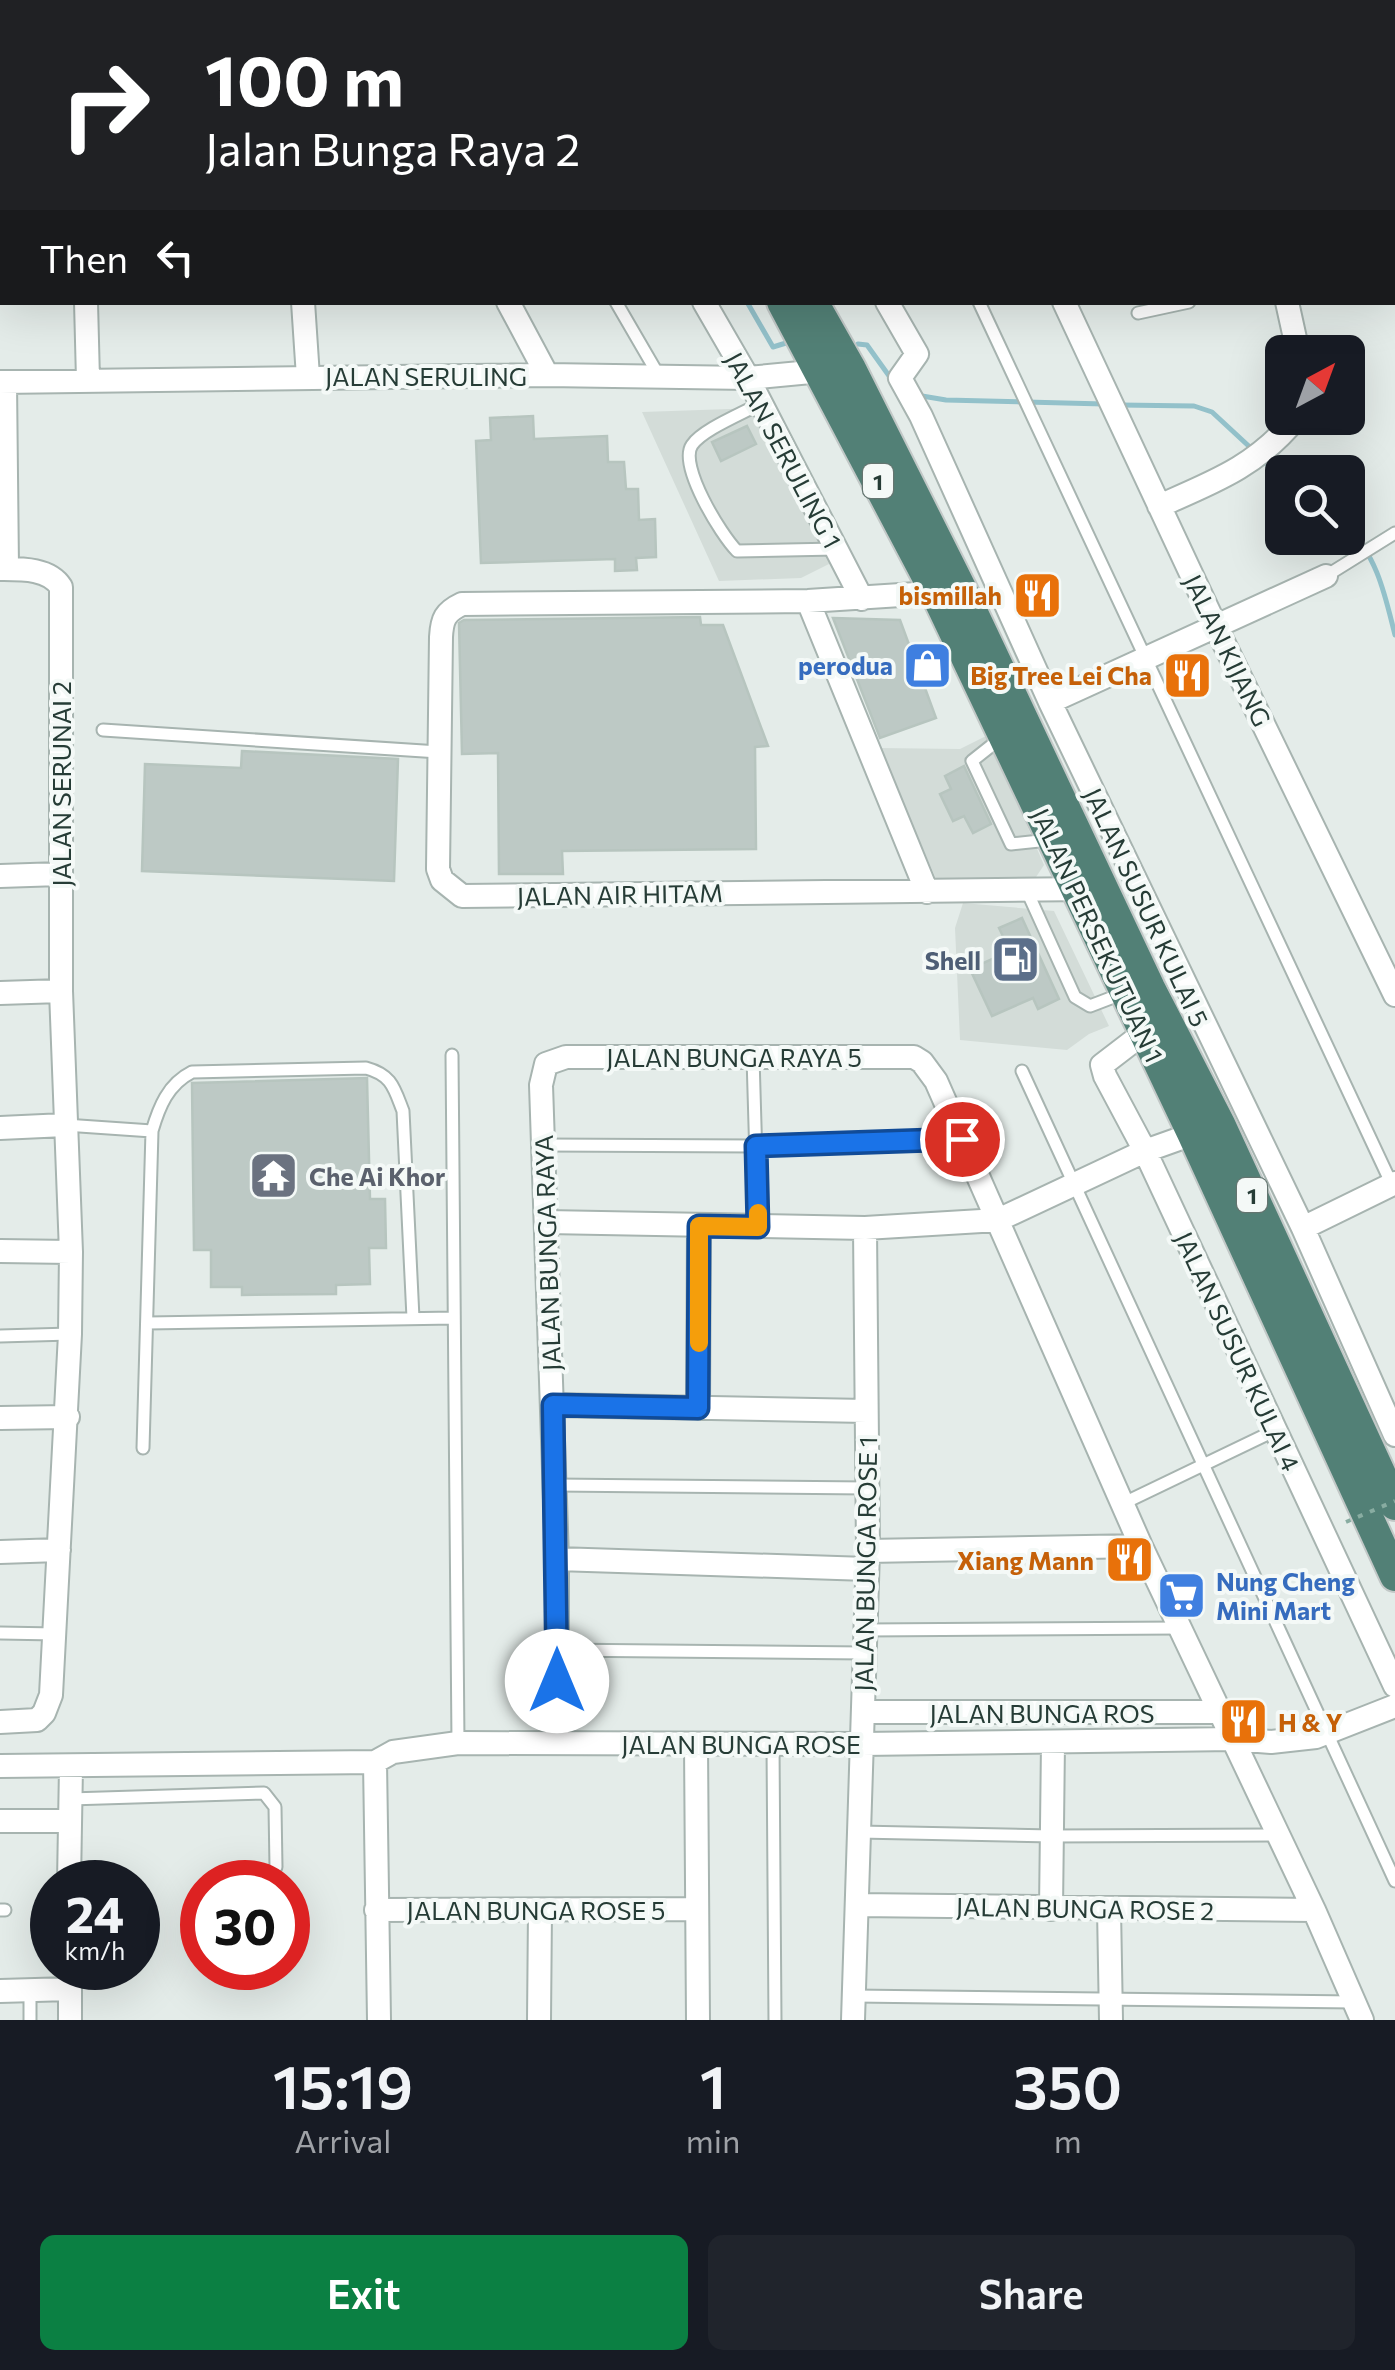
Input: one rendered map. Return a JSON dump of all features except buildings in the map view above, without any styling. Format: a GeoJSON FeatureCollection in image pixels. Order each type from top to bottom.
{"type":"FeatureCollection","features":[{"type":"Feature","properties":{"kind":"highway","name":"JALAN PERSEKUTUAN 1"},"geometry":{"type":"LineString","coordinates":[[784,305],[836,370]]}},
{"type":"Feature","properties":{"kind":"highway","name":"JALAN PERSEKUTUAN 1"},"geometry":{"type":"LineString","coordinates":[[814,305],[836,370],[949,592],[1091,889],[1150,988],[1395,1576]]}},
{"type":"Feature","properties":{"kind":"highway","name":"JALAN PERSEKUTUAN 1"},"geometry":{"type":"LineString","coordinates":[[949,592],[1004,736],[1053,840],[1091,889],[1124,993],[1206,1129],[1395,1503]]}},
{"type":"Feature","properties":{"kind":"street"},"geometry":{"type":"LineString","coordinates":[[86,305],[88,380]]}},
{"type":"Feature","properties":{"kind":"street"},"geometry":{"type":"LineString","coordinates":[[303,305],[308,377]]}},
{"type":"Feature","properties":{"kind":"street"},"geometry":{"type":"LineString","coordinates":[[510,305],[547,375]]}},
{"type":"Feature","properties":{"kind":"street","name":"JALAN SERULING 1"},"geometry":{"type":"LineString","coordinates":[[706,305],[748,378],[862,599]]}},
{"type":"Feature","properties":{"kind":"street","name":"JALAN SUSUR KULAI 5"},"geometry":{"type":"LineString","coordinates":[[889,305],[917,354],[900,378],[1302,1228],[1395,1435]]}},
{"type":"Feature","properties":{"kind":"street","name":"JALAN KIJANG"},"geometry":{"type":"LineString","coordinates":[[1065,305],[1158,506],[1395,995]]}},
{"type":"Feature","properties":{"kind":"street"},"geometry":{"type":"LineString","coordinates":[[1288,305],[1294,335]]}},
{"type":"Feature","properties":{"kind":"street","name":"JALAN SERULING"},"geometry":{"type":"LineString","coordinates":[[2,382],[547,375],[748,378],[836,370]]}},
{"type":"Feature","properties":{"kind":"street"},"geometry":{"type":"LineString","coordinates":[[2,382],[3,568]]}},
{"type":"Feature","properties":{"kind":"street"},"geometry":{"type":"LineString","coordinates":[[1158,506],[1242,469],[1278,435]]}},
{"type":"Feature","properties":{"kind":"street","name":"JALAN SERUNAI 2"},"geometry":{"type":"LineString","coordinates":[[0,1722],[37,1720],[44,1714],[51,1695],[68,1417],[71,1252],[61,991],[62,598],[56,578],[46,573],[3,568]]}},
{"type":"Feature","properties":{"kind":"street"},"geometry":{"type":"LineString","coordinates":[[1050,702],[1326,576]]}},
{"type":"Feature","properties":{"kind":"street"},"geometry":{"type":"LineString","coordinates":[[927,892],[808,602],[949,592]]}},
{"type":"Feature","properties":{"kind":"street","name":"JALAN AIR HITAM"},"geometry":{"type":"LineString","coordinates":[[808,602],[475,604],[450,610],[442,619],[438,869],[442,880],[462,896],[1091,889]]}},
{"type":"Feature","properties":{"kind":"street"},"geometry":{"type":"LineString","coordinates":[[0,876],[60,874]]}},
{"type":"Feature","properties":{"kind":"street"},"geometry":{"type":"LineString","coordinates":[[0,993],[61,991]]}},
{"type":"Feature","properties":{"kind":"street","name":"JALAN SUSUR KULAI 4"},"geometry":{"type":"LineString","coordinates":[[1145,1032],[1102,1065],[1395,1686]]}},
{"type":"Feature","properties":{"kind":"street","name":"JALAN BUNGA RAYA 5"},"geometry":{"type":"LineString","coordinates":[[546,1064],[566,1057],[905,1057],[922,1062],[936,1082],[962,1139]]}},
{"type":"Feature","properties":{"kind":"street","name":"JALAN BUNGA RAYA"},"geometry":{"type":"LineString","coordinates":[[546,1064],[540,1084],[553,1405],[558,1744]]}},
{"type":"Feature","properties":{"kind":"street"},"geometry":{"type":"LineString","coordinates":[[0,1128],[66,1125]]}},
{"type":"Feature","properties":{"kind":"street"},"geometry":{"type":"LineString","coordinates":[[547,1222],[865,1228],[998,1220],[1145,1151],[1206,1129]]}},
{"type":"Feature","properties":{"kind":"street"},"geometry":{"type":"LineString","coordinates":[[962,1139],[1141,1546],[1358,2011]]}},
{"type":"Feature","properties":{"kind":"street"},"geometry":{"type":"LineString","coordinates":[[1302,1228],[1394,1186]]}},
{"type":"Feature","properties":{"kind":"street"},"geometry":{"type":"LineString","coordinates":[[698,1408],[699,1226]]}},
{"type":"Feature","properties":{"kind":"street","name":"JALAN BUNGA ROSE 1"},"geometry":{"type":"LineString","coordinates":[[853,2020],[868,1560],[865,1228]]}},
{"type":"Feature","properties":{"kind":"street"},"geometry":{"type":"LineString","coordinates":[[0,1251],[71,1252]]}},
{"type":"Feature","properties":{"kind":"street"},"geometry":{"type":"LineString","coordinates":[[553,1405],[866,1411]]}},
{"type":"Feature","properties":{"kind":"street"},"geometry":{"type":"LineString","coordinates":[[0,1418],[68,1417]]}},
{"type":"Feature","properties":{"kind":"street"},"geometry":{"type":"LineString","coordinates":[[557,1559],[868,1560],[1141,1546]]}},
{"type":"Feature","properties":{"kind":"street"},"geometry":{"type":"LineString","coordinates":[[0,1552],[59,1550]]}},
{"type":"Feature","properties":{"kind":"street","name":"JALAN BUNGA ROSE"},"geometry":{"type":"LineString","coordinates":[[0,1766],[374,1762],[394,1752],[458,1743],[862,1744],[1233,1739],[1271,1742],[1316,1738],[1395,1706]]}},
{"type":"Feature","properties":{"kind":"street","name":"JALAN BUNGA ROS"},"geometry":{"type":"LineString","coordinates":[[863,1712],[1221,1712]]}},
{"type":"Feature","properties":{"kind":"street"},"geometry":{"type":"LineString","coordinates":[[1051,1908],[1053,1743]]}},
{"type":"Feature","properties":{"kind":"street"},"geometry":{"type":"LineString","coordinates":[[696,1744],[698,2020]]}},
{"type":"Feature","properties":{"kind":"street"},"geometry":{"type":"LineString","coordinates":[[374,1762],[379,2020]]}},
{"type":"Feature","properties":{"kind":"street"},"geometry":{"type":"LineString","coordinates":[[69,1860],[70,1767]]}},
{"type":"Feature","properties":{"kind":"street"},"geometry":{"type":"LineString","coordinates":[[0,1821],[70,1810]]}},
{"type":"Feature","properties":{"kind":"street","name":"JALAN BUNGA ROSE 2"},"geometry":{"type":"LineString","coordinates":[[857,1905],[1314,1910]]}},
{"type":"Feature","properties":{"kind":"street"},"geometry":{"type":"LineString","coordinates":[[1109,1908],[1111,2008]]}},
{"type":"Feature","properties":{"kind":"street","name":"JALAN BUNGA ROSE 5"},"geometry":{"type":"LineString","coordinates":[[376,1910],[696,1909]]}},
{"type":"Feature","properties":{"kind":"street"},"geometry":{"type":"LineString","coordinates":[[538,2020],[540,1910]]}},
{"type":"Feature","properties":{"kind":"street"},"geometry":{"type":"LineString","coordinates":[[0,1991],[30,1990]]}},
{"type":"Feature","properties":{"kind":"street"},"geometry":{"type":"LineString","coordinates":[[70,1990],[70,2020]]}},
{"type":"Feature","properties":{"kind":"lane"},"geometry":{"type":"LineString","coordinates":[[618,305],[659,376]]}},
{"type":"Feature","properties":{"kind":"lane"},"geometry":{"type":"LineString","coordinates":[[980,305],[1394,1186]]}},
{"type":"Feature","properties":{"kind":"lane"},"geometry":{"type":"LineString","coordinates":[[1138,313],[1175,305]]}},
{"type":"Feature","properties":{"kind":"lane"},"geometry":{"type":"LineString","coordinates":[[761,403],[701,436],[688,456],[691,473],[728,541],[738,551],[836,548]]}},
{"type":"Feature","properties":{"kind":"lane"},"geometry":{"type":"LineString","coordinates":[[1326,576],[1395,533]]}},
{"type":"Feature","properties":{"kind":"lane"},"geometry":{"type":"LineString","coordinates":[[103,730],[439,752]]}},
{"type":"Feature","properties":{"kind":"lane"},"geometry":{"type":"LineString","coordinates":[[1026,889],[1075,997],[1090,1006],[1124,993]]}},
{"type":"Feature","properties":{"kind":"lane"},"geometry":{"type":"LineString","coordinates":[[452,1055],[458,1743]]}},
{"type":"Feature","properties":{"kind":"lane"},"geometry":{"type":"LineString","coordinates":[[753,1057],[758,1227]]}},
{"type":"Feature","properties":{"kind":"lane"},"geometry":{"type":"LineString","coordinates":[[143,1448],[152,1132],[163,1100],[178,1079],[192,1072],[366,1068],[382,1072],[394,1086],[403,1111],[413,1318]]}},
{"type":"Feature","properties":{"kind":"lane"},"geometry":{"type":"LineString","coordinates":[[1022,1071],[1395,1881]]}},
{"type":"Feature","properties":{"kind":"lane"},"geometry":{"type":"LineString","coordinates":[[66,1125],[152,1132]]}},
{"type":"Feature","properties":{"kind":"lane"},"geometry":{"type":"LineString","coordinates":[[543,1145],[756,1146],[962,1139]]}},
{"type":"Feature","properties":{"kind":"lane"},"geometry":{"type":"LineString","coordinates":[[148,1322],[454,1318]]}},
{"type":"Feature","properties":{"kind":"lane"},"geometry":{"type":"LineString","coordinates":[[0,1336],[70,1334]]}},
{"type":"Feature","properties":{"kind":"lane"},"geometry":{"type":"LineString","coordinates":[[1124,1503],[1276,1430]]}},
{"type":"Feature","properties":{"kind":"lane"},"geometry":{"type":"LineString","coordinates":[[555,1484],[867,1488]]}},
{"type":"Feature","properties":{"kind":"lane"},"geometry":{"type":"LineString","coordinates":[[557,1650],[1181,1628]]}},
{"type":"Feature","properties":{"kind":"lane"},"geometry":{"type":"LineString","coordinates":[[0,1634],[56,1634]]}},
{"type":"Feature","properties":{"kind":"lane"},"geometry":{"type":"LineString","coordinates":[[773,1744],[775,2020]]}},
{"type":"Feature","properties":{"kind":"lane"},"geometry":{"type":"LineString","coordinates":[[70,1810],[264,1793],[275,1807],[276,1860]]}},
{"type":"Feature","properties":{"kind":"lane"},"geometry":{"type":"LineString","coordinates":[[859,1832],[1052,1836],[1278,1834]]}},
{"type":"Feature","properties":{"kind":"lane"},"geometry":{"type":"LineString","coordinates":[[30,1990],[30,2020]]}},
{"type":"Feature","properties":{"kind":"lane"},"geometry":{"type":"LineString","coordinates":[[854,1996],[1111,2008],[1358,2011]]}},
{"type":"Feature","properties":{"kind":"path"},"geometry":{"type":"LineString","coordinates":[[1346,1522],[1395,1503]]}},
{"type":"Feature","properties":{"kind":"shaded area"},"geometry":{"type":"Polygon","coordinates":[[[759,408],[833,562],[801,578],[719,581],[642,412],[759,408]]]}},
{"type":"Feature","properties":{"kind":"shaded area"},"geometry":{"type":"Polygon","coordinates":[[[988,735],[1044,865],[1036,877],[937,881],[879,748],[960,749],[988,735]]]}},
{"type":"Feature","properties":{"kind":"shaded area"},"geometry":{"type":"Polygon","coordinates":[[[963,903],[1054,911],[1109,1026],[1067,1050],[960,1040],[955,928],[963,903]]]}},
{"type":"Feature","properties":{"kind":"waterway"},"geometry":{"type":"LineString","coordinates":[[749,305],[773,347],[786,343]]}},
{"type":"Feature","properties":{"kind":"waterway"},"geometry":{"type":"LineString","coordinates":[[858,344],[867,345],[892,380]]}},
{"type":"Feature","properties":{"kind":"waterway"},"geometry":{"type":"LineString","coordinates":[[916,395],[946,400],[1104,404]]}},
{"type":"Feature","properties":{"kind":"waterway"},"geometry":{"type":"LineString","coordinates":[[1120,405],[1194,406],[1212,412],[1253,450]]}},
{"type":"Feature","properties":{"kind":"waterway"},"geometry":{"type":"LineString","coordinates":[[1261,458],[1265,462]]}},
{"type":"Feature","properties":{"kind":"waterway"},"geometry":{"type":"LineString","coordinates":[[1365,550],[1384,593],[1395,635]]}},
{"type":"Feature","properties":{"kind":"slow traffic"},"geometry":{"type":"LineString","coordinates":[[699,1343],[699,1226],[758,1227],[758,1213]]}},
{"type":"Feature","properties":{"kind":"place","name":"bismillah"},"geometry":{"type":"Point","coordinates":[1037,595]}},
{"type":"Feature","properties":{"kind":"place","name":"perodua"},"geometry":{"type":"Point","coordinates":[928,665]}},
{"type":"Feature","properties":{"kind":"place","name":"Big Tree Lei Cha"},"geometry":{"type":"Point","coordinates":[1187,675]}},
{"type":"Feature","properties":{"kind":"place","name":"Shell"},"geometry":{"type":"Point","coordinates":[1016,960]}},
{"type":"Feature","properties":{"kind":"place","name":"Che Ai Khor"},"geometry":{"type":"Point","coordinates":[274,1176]}},
{"type":"Feature","properties":{"kind":"place","name":"Xiang Mann"},"geometry":{"type":"Point","coordinates":[1129,1560]}},
{"type":"Feature","properties":{"kind":"place","name":"Nung Cheng Mini Mart"},"geometry":{"type":"Point","coordinates":[1181,1595]}},
{"type":"Feature","properties":{"kind":"place","name":"H & Y"},"geometry":{"type":"Point","coordinates":[1243,1722]}},
{"type":"Feature","properties":{"kind":"route"},"geometry":{"type":"LineString","coordinates":[[557,1681],[553,1405],[698,1408],[699,1226],[758,1227],[756,1146],[962,1139]]}}]}
